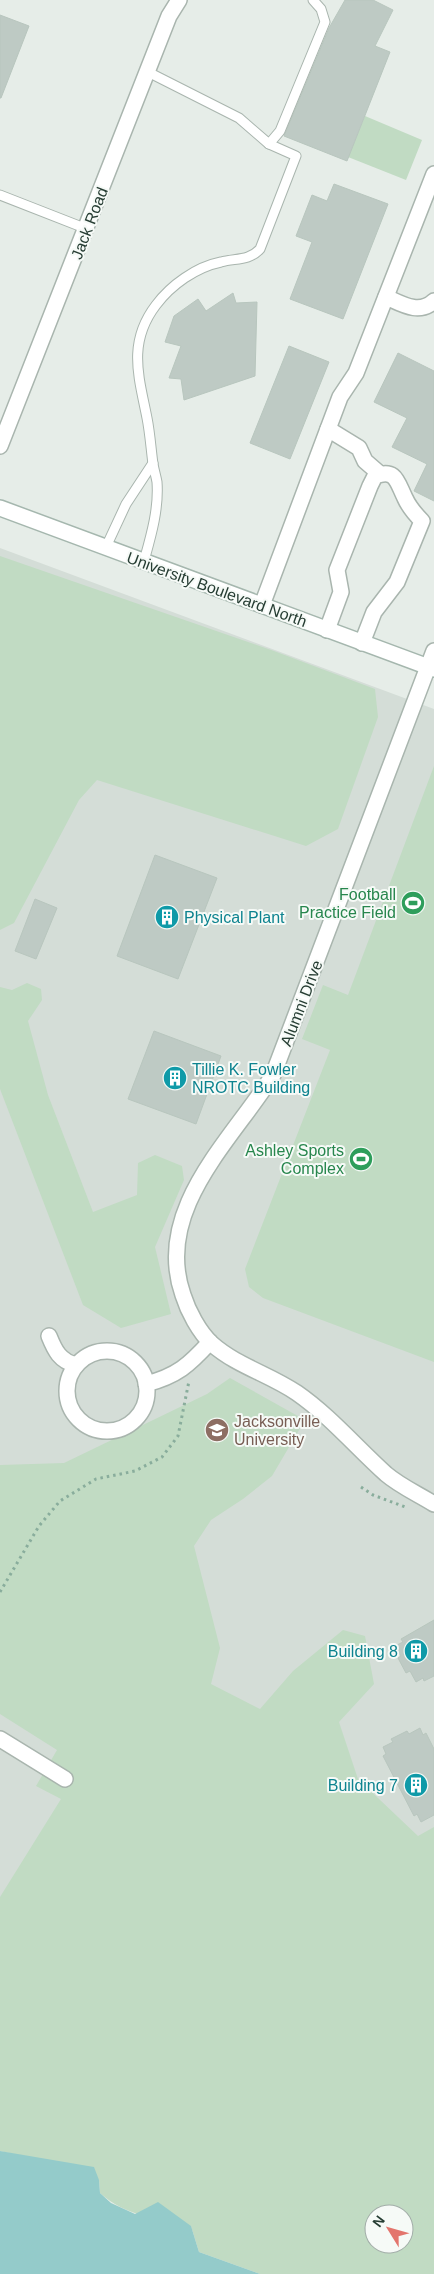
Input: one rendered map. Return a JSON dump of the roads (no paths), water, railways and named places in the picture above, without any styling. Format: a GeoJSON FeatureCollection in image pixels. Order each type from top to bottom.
{"type":"FeatureCollection","features":[{"type":"Feature","properties":{"kind":"street","name":"Jack Road"},"geometry":{"type":"LineString","coordinates":[[0,446],[87,229],[169,16],[179,0]]}},
{"type":"Feature","properties":{"kind":"street"},"geometry":{"type":"LineString","coordinates":[[262,605],[340,398],[356,373],[386,297],[428,208],[434,174]]}},
{"type":"Feature","properties":{"kind":"street"},"geometry":{"type":"LineString","coordinates":[[386,297],[416,309],[428,306],[434,301]]}},
{"type":"Feature","properties":{"kind":"street"},"geometry":{"type":"LineString","coordinates":[[328,430],[359,448],[366,461],[380,474]]}},
{"type":"Feature","properties":{"kind":"street"},"geometry":{"type":"LineString","coordinates":[[327,630],[341,592],[337,570],[370,486],[375,476],[384,473],[394,476],[406,500],[422,521],[397,582],[374,612],[362,643]]}},
{"type":"Feature","properties":{"kind":"street","name":"University Boulevard North"},"geometry":{"type":"LineString","coordinates":[[0,508],[430,668]]}},
{"type":"Feature","properties":{"kind":"street","name":"Alumni Drive"},"geometry":{"type":"LineString","coordinates":[[434,651],[430,668],[273,1075],[257,1100],[209,1162],[181,1223],[177,1243],[176,1266],[186,1305],[210,1342],[229,1358],[296,1392],[327,1416],[388,1475],[434,1504]]}},
{"type":"Feature","properties":{"kind":"street"},"geometry":{"type":"LineString","coordinates":[[49,1336],[58,1355],[67,1363],[76,1365]]}},
{"type":"Feature","properties":{"kind":"street"},"geometry":{"type":"LineString","coordinates":[[146,1384],[165,1379],[182,1370],[210,1342]]}},
{"type":"Feature","properties":{"kind":"street"},"geometry":{"type":"LineString","coordinates":[[111,1351],[124,1354],[134,1361],[142,1372],[146,1384],[146,1397],[142,1410],[134,1420],[116,1429],[96,1429],[85,1424],[75,1415],[69,1403],[67,1390],[70,1377],[76,1365],[86,1357],[98,1352],[111,1351]]}},
{"type":"Feature","properties":{"kind":"street"},"geometry":{"type":"LineString","coordinates":[[0,1740],[65,1779]]}},
{"type":"Feature","properties":{"kind":"lane"},"geometry":{"type":"LineString","coordinates":[[269,144],[280,131],[325,22],[321,9],[314,0]]}},
{"type":"Feature","properties":{"kind":"lane"},"geometry":{"type":"LineString","coordinates":[[144,561],[153,529],[157,483],[149,426],[138,380],[137,354],[143,328],[156,306],[176,285],[197,270],[221,262],[247,258],[254,255],[260,249],[296,156],[269,144],[239,118],[148,72]]}},
{"type":"Feature","properties":{"kind":"lane"},"geometry":{"type":"LineString","coordinates":[[0,195],[87,229]]}},
{"type":"Feature","properties":{"kind":"lane"},"geometry":{"type":"LineString","coordinates":[[106,547],[126,504],[153,463]]}},
{"type":"Feature","properties":{"kind":"water"},"geometry":{"type":"Polygon","coordinates":[[[0,2151],[94,2167],[99,2180],[100,2193],[111,2203],[135,2214],[158,2202],[191,2226],[199,2252],[260,2274],[0,2274],[0,2151]]]}},
{"type":"Feature","properties":{"kind":"place","name":"Football Practice Field"},"geometry":{"type":"Point","coordinates":[413,903]}},
{"type":"Feature","properties":{"kind":"place","name":"Physical Plant"},"geometry":{"type":"Point","coordinates":[167,917]}},
{"type":"Feature","properties":{"kind":"place","name":"Tillie K. Fowler NROTC Building"},"geometry":{"type":"Point","coordinates":[175,1078]}},
{"type":"Feature","properties":{"kind":"place","name":"Ashley Sports Complex"},"geometry":{"type":"Point","coordinates":[361,1159]}},
{"type":"Feature","properties":{"kind":"place","name":"Jacksonville University"},"geometry":{"type":"Point","coordinates":[217,1430]}},
{"type":"Feature","properties":{"kind":"place","name":"Building 8"},"geometry":{"type":"Point","coordinates":[416,1651]}},
{"type":"Feature","properties":{"kind":"place","name":"Building 7"},"geometry":{"type":"Point","coordinates":[416,1785]}}]}
